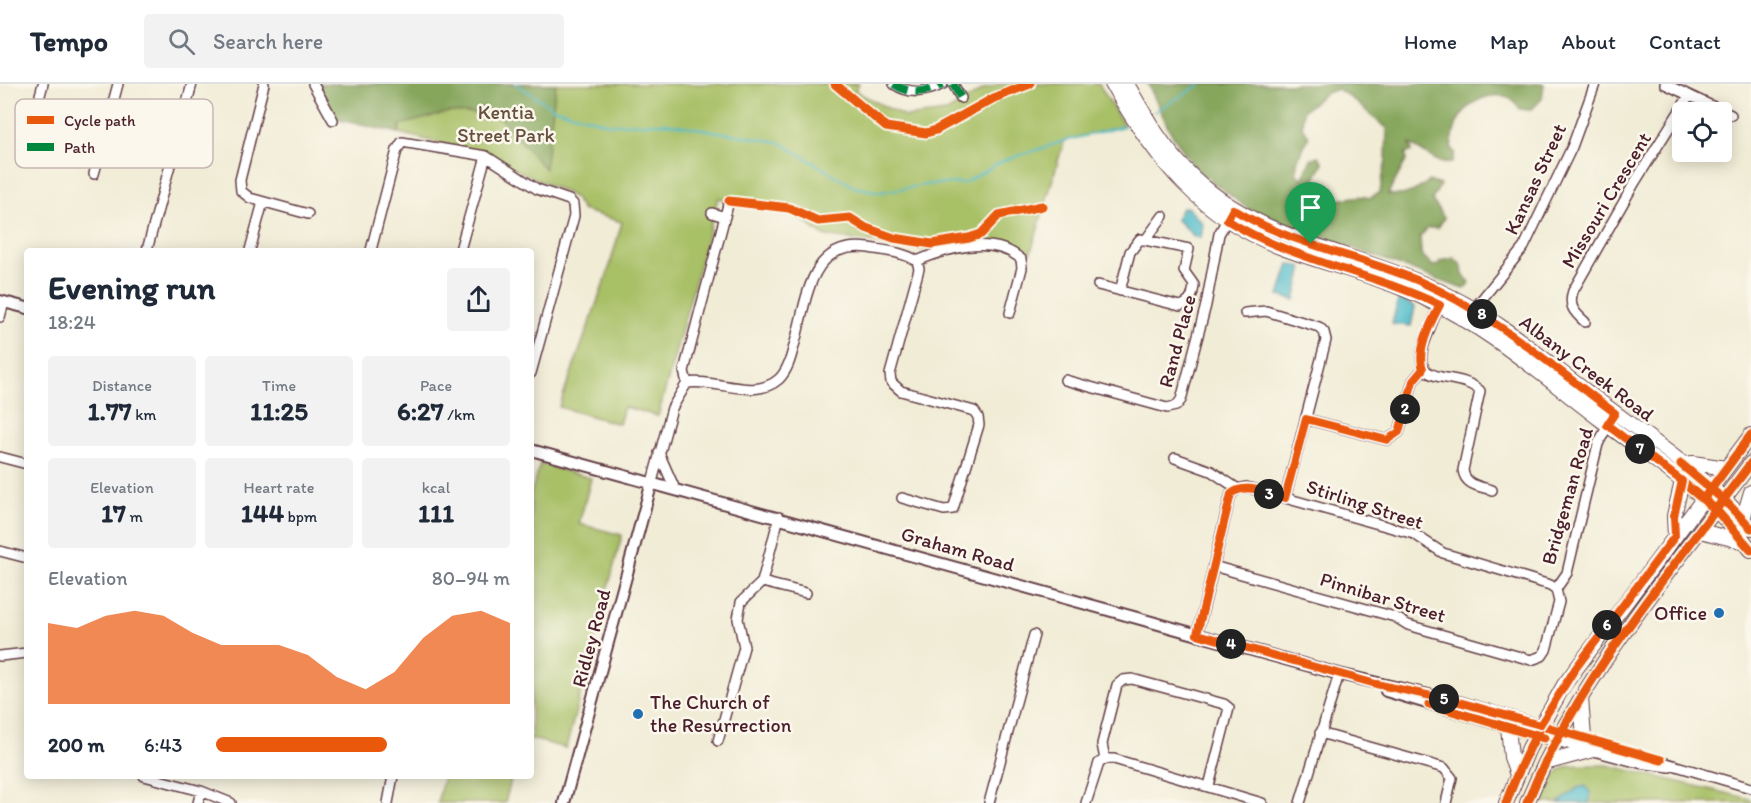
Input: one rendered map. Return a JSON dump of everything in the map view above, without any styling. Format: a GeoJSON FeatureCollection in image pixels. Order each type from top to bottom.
{"type":"FeatureCollection","features":[{"type":"Feature","properties":{"kind":"main road","name":"Albany Creek Road"},"geometry":{"type":"LineString","coordinates":[[1112,84],[1143,136],[1166,167],[1195,196],[1230,214],[1276,232],[1418,281],[1474,309],[1611,419],[1682,481],[1707,494]]}},
{"type":"Feature","properties":{"kind":"main road","name":"Albany Creek Road"},"geometry":{"type":"LineString","coordinates":[[1127,84],[1171,154],[1230,214],[1271,243],[1391,283],[1440,305],[1681,464],[1748,535]]}},
{"type":"Feature","properties":{"kind":"main road"},"geometry":{"type":"LineString","coordinates":[[1506,803],[1538,730],[1575,669],[1751,435]]}},
{"type":"Feature","properties":{"kind":"main road"},"geometry":{"type":"LineString","coordinates":[[1681,464],[1693,463],[1726,468]]}},
{"type":"Feature","properties":{"kind":"main road"},"geometry":{"type":"LineString","coordinates":[[1527,803],[1558,736],[1612,651],[1751,464]]}},
{"type":"Feature","properties":{"kind":"main road"},"geometry":{"type":"LineString","coordinates":[[1675,536],[1674,516],[1682,481]]}},
{"type":"Feature","properties":{"kind":"main road"},"geometry":{"type":"LineString","coordinates":[[1700,531],[1731,540],[1748,535],[1751,492]]}},
{"type":"Feature","properties":{"kind":"main road","name":"Albany Creek Road"},"geometry":{"type":"LineString","coordinates":[[1720,505],[1748,535]]}},
{"type":"Feature","properties":{"kind":"main road"},"geometry":{"type":"LineString","coordinates":[[1581,698],[1584,738]]}},
{"type":"Feature","properties":{"kind":"main road"},"geometry":{"type":"LineString","coordinates":[[1509,727],[1511,757],[1517,775]]}},
{"type":"Feature","properties":{"kind":"main road"},"geometry":{"type":"LineString","coordinates":[[1545,763],[1593,750]]}},
{"type":"Feature","properties":{"kind":"street"},"geometry":{"type":"LineString","coordinates":[[40,95],[43,84]]}},
{"type":"Feature","properties":{"kind":"street"},"geometry":{"type":"LineString","coordinates":[[114,99],[118,84]]}},
{"type":"Feature","properties":{"kind":"street"},"geometry":{"type":"LineString","coordinates":[[188,99],[192,84]]}},
{"type":"Feature","properties":{"kind":"street"},"geometry":{"type":"LineString","coordinates":[[264,84],[239,186],[244,195],[308,214]]}},
{"type":"Feature","properties":{"kind":"street"},"geometry":{"type":"LineString","coordinates":[[313,84],[333,120]]}},
{"type":"Feature","properties":{"kind":"street"},"geometry":{"type":"LineString","coordinates":[[894,84],[903,90],[923,92],[943,84]]}},
{"type":"Feature","properties":{"kind":"street"},"geometry":{"type":"LineString","coordinates":[[953,84],[961,98]]}},
{"type":"Feature","properties":{"kind":"street","name":"Kansas Street"},"geometry":{"type":"LineString","coordinates":[[1474,309],[1524,248],[1572,147],[1595,84]]}},
{"type":"Feature","properties":{"kind":"street"},"geometry":{"type":"LineString","coordinates":[[1665,84],[1702,102]]}},
{"type":"Feature","properties":{"kind":"street","name":"Missouri Crescent"},"geometry":{"type":"LineString","coordinates":[[1585,322],[1573,310],[1571,298],[1573,291],[1635,183],[1689,96]]}},
{"type":"Feature","properties":{"kind":"street"},"geometry":{"type":"LineString","coordinates":[[372,248],[397,150],[402,142],[486,156],[537,189],[563,197],[573,204],[573,216],[534,362]]}},
{"type":"Feature","properties":{"kind":"street"},"geometry":{"type":"LineString","coordinates":[[461,248],[486,156]]}},
{"type":"Feature","properties":{"kind":"street"},"geometry":{"type":"LineString","coordinates":[[94,174],[96,168]]}},
{"type":"Feature","properties":{"kind":"street"},"geometry":{"type":"LineString","coordinates":[[148,248],[169,168]]}},
{"type":"Feature","properties":{"kind":"street"},"geometry":{"type":"LineString","coordinates":[[687,383],[684,371],[729,201]]}},
{"type":"Feature","properties":{"kind":"street"},"geometry":{"type":"LineString","coordinates":[[250,248],[262,202]]}},
{"type":"Feature","properties":{"kind":"street"},"geometry":{"type":"LineString","coordinates":[[712,213],[725,217]]}},
{"type":"Feature","properties":{"kind":"street","name":"Rand Place"},"geometry":{"type":"LineString","coordinates":[[1065,380],[1167,408],[1176,406],[1181,400],[1210,285],[1219,234],[1230,214]]}},
{"type":"Feature","properties":{"kind":"street"},"geometry":{"type":"LineString","coordinates":[[1147,238],[1163,216]]}},
{"type":"Feature","properties":{"kind":"street"},"geometry":{"type":"LineString","coordinates":[[1098,285],[1120,291],[1180,306],[1190,300],[1194,285],[1185,271],[1194,247],[1147,238],[1140,239],[1133,246],[1120,291]]}},
{"type":"Feature","properties":{"kind":"street"},"geometry":{"type":"LineString","coordinates":[[917,261],[985,245],[1015,254],[1021,259],[1022,268],[1010,313]]}},
{"type":"Feature","properties":{"kind":"street"},"geometry":{"type":"LineString","coordinates":[[652,482],[676,398],[687,383],[710,381],[739,389],[762,388],[779,379],[789,365],[816,270],[835,250],[853,246],[908,255],[917,261],[919,269],[890,374],[891,382],[901,391],[974,411],[978,417],[979,425],[953,509],[944,510],[902,498]]}},
{"type":"Feature","properties":{"kind":"street"},"geometry":{"type":"LineString","coordinates":[[1194,285],[1210,285]]}},
{"type":"Feature","properties":{"kind":"street"},"geometry":{"type":"LineString","coordinates":[[0,317],[2,301],[24,307]]}},
{"type":"Feature","properties":{"kind":"street"},"geometry":{"type":"LineString","coordinates":[[1440,305],[1420,361],[1423,369],[1430,374],[1473,385],[1480,391],[1463,470],[1464,477],[1469,483],[1492,490]]}},
{"type":"Feature","properties":{"kind":"street"},"geometry":{"type":"LineString","coordinates":[[1245,313],[1266,311],[1319,327],[1324,332],[1326,340],[1285,498]]}},
{"type":"Feature","properties":{"kind":"street"},"geometry":{"type":"LineString","coordinates":[[1306,419],[1387,440],[1394,438],[1399,432],[1413,381],[1423,369]]}},
{"type":"Feature","properties":{"kind":"street","name":"Bridgeman Road"},"geometry":{"type":"LineString","coordinates":[[1556,589],[1567,573],[1596,451],[1611,419]]}},
{"type":"Feature","properties":{"kind":"street","name":"Graham Road"},"geometry":{"type":"LineString","coordinates":[[534,451],[1339,674],[1432,696],[1639,763],[1677,768]]}},
{"type":"Feature","properties":{"kind":"street"},"geometry":{"type":"LineString","coordinates":[[659,453],[675,489]]}},
{"type":"Feature","properties":{"kind":"street"},"geometry":{"type":"LineString","coordinates":[[0,457],[24,463]]}},
{"type":"Feature","properties":{"kind":"street"},"geometry":{"type":"LineString","coordinates":[[1175,458],[1211,471],[1238,489],[1231,494],[1197,634]]}},
{"type":"Feature","properties":{"kind":"street","name":"Ridley Road"},"geometry":{"type":"LineString","coordinates":[[564,803],[652,482]]}},
{"type":"Feature","properties":{"kind":"street","name":"Stirling Street"},"geometry":{"type":"LineString","coordinates":[[1238,489],[1246,487],[1414,534],[1443,553],[1556,589]]}},
{"type":"Feature","properties":{"kind":"street"},"geometry":{"type":"LineString","coordinates":[[718,741],[744,647],[738,619],[739,609],[746,595],[762,582],[778,517]]}},
{"type":"Feature","properties":{"kind":"street"},"geometry":{"type":"LineString","coordinates":[[0,551],[24,557]]}},
{"type":"Feature","properties":{"kind":"street","name":"Pinnibar Street"},"geometry":{"type":"LineString","coordinates":[[1213,566],[1395,617],[1408,625],[1531,660],[1542,656],[1546,650],[1558,602],[1556,589]]}},
{"type":"Feature","properties":{"kind":"street"},"geometry":{"type":"LineString","coordinates":[[762,582],[806,593]]}},
{"type":"Feature","properties":{"kind":"street"},"geometry":{"type":"LineString","coordinates":[[988,803],[1034,635]]}},
{"type":"Feature","properties":{"kind":"street"},"geometry":{"type":"LineString","coordinates":[[0,656],[24,653]]}},
{"type":"Feature","properties":{"kind":"street"},"geometry":{"type":"LineString","coordinates":[[1300,803],[1339,674]]}},
{"type":"Feature","properties":{"kind":"street"},"geometry":{"type":"LineString","coordinates":[[1105,759],[1102,744],[1117,685],[1124,680],[1132,679],[1224,704],[1229,708],[1209,786]]}},
{"type":"Feature","properties":{"kind":"street","name":"Graham Road"},"geometry":{"type":"LineString","coordinates":[[1376,684],[1388,692],[1509,727],[1538,730]]}},
{"type":"Feature","properties":{"kind":"street"},"geometry":{"type":"LineString","coordinates":[[1320,733],[1444,768],[1452,778],[1446,803]]}},
{"type":"Feature","properties":{"kind":"street","name":"Graham Road"},"geometry":{"type":"LineString","coordinates":[[1558,736],[1584,738],[1677,768],[1751,788]]}},
{"type":"Feature","properties":{"kind":"street"},"geometry":{"type":"LineString","coordinates":[[1086,803],[1094,771],[1099,763],[1105,759],[1114,759],[1262,803]]}},
{"type":"Feature","properties":{"kind":"street"},"geometry":{"type":"LineString","coordinates":[[155,779],[201,791],[231,803]]}},
{"type":"Feature","properties":{"kind":"street"},"geometry":{"type":"LineString","coordinates":[[388,803],[392,779]]}},
{"type":"Feature","properties":{"kind":"street"},"geometry":{"type":"LineString","coordinates":[[198,803],[201,791]]}},
{"type":"Feature","properties":{"kind":"green space","name":"Kentia Street Park"},"geometry":{"type":"Polygon","coordinates":[[[318,84],[556,84],[545,169],[498,115],[449,112],[400,125],[399,133],[335,119],[318,84]]]}},
{"type":"Feature","properties":{"kind":"green space","name":"Kentia Street Park"},"geometry":{"type":"Polygon","coordinates":[[[412,84],[859,84],[855,91],[905,117],[947,112],[984,89],[999,84],[1099,84],[1124,126],[1064,141],[1031,252],[983,240],[930,250],[824,236],[789,210],[718,198],[658,416],[624,407],[619,424],[559,407],[608,272],[622,222],[582,210],[575,198],[567,193],[479,153],[399,133],[412,84]]]}},
{"type":"Feature","properties":{"kind":"green space"},"geometry":{"type":"Polygon","coordinates":[[[1148,84],[1544,84],[1542,99],[1531,110],[1520,109],[1514,101],[1497,96],[1487,97],[1470,106],[1462,114],[1455,128],[1451,146],[1455,153],[1452,163],[1439,162],[1410,144],[1412,151],[1405,154],[1407,159],[1388,194],[1410,193],[1429,181],[1440,185],[1432,200],[1444,218],[1438,228],[1428,228],[1420,237],[1421,254],[1433,266],[1439,265],[1440,261],[1454,258],[1462,266],[1463,275],[1470,282],[1463,289],[1248,209],[1195,168],[1171,133],[1148,84]],[[1337,89],[1324,94],[1303,111],[1302,126],[1309,136],[1297,161],[1296,173],[1302,179],[1311,159],[1318,156],[1323,162],[1308,194],[1322,201],[1355,197],[1370,198],[1380,192],[1386,160],[1387,128],[1337,89]]]}},
{"type":"Feature","properties":{"kind":"green space"},"geometry":{"type":"Polygon","coordinates":[[[540,464],[591,478],[579,524],[622,535],[566,748],[534,740],[534,483],[540,464]]]}},
{"type":"Feature","properties":{"kind":"green space"},"geometry":{"type":"Polygon","coordinates":[[[1607,765],[1751,799],[1751,803],[1543,803],[1554,778],[1564,768],[1607,765]]]}},
{"type":"Feature","properties":{"kind":"green space"},"geometry":{"type":"Polygon","coordinates":[[[443,779],[511,779],[505,803],[437,803],[443,779]]]}},
{"type":"Feature","properties":{"kind":"water"},"geometry":{"type":"Polygon","coordinates":[[[1187,207],[1203,224],[1201,238],[1195,237],[1176,219],[1182,208],[1187,207]]]}},
{"type":"Feature","properties":{"kind":"water"},"geometry":{"type":"Polygon","coordinates":[[[1289,264],[1303,267],[1295,300],[1279,296],[1289,264]]]}},
{"type":"Feature","properties":{"kind":"water"},"geometry":{"type":"Polygon","coordinates":[[[1401,299],[1415,307],[1411,326],[1392,324],[1398,300],[1401,299]]]}},
{"type":"Feature","properties":{"kind":"water"},"geometry":{"type":"Polygon","coordinates":[[[1586,786],[1591,794],[1589,803],[1559,803],[1577,788],[1586,786]]]}},
{"type":"Feature","properties":{"kind":"waterway"},"geometry":{"type":"LineString","coordinates":[[412,84],[424,84]]}},
{"type":"Feature","properties":{"kind":"waterway"},"geometry":{"type":"LineString","coordinates":[[516,84],[553,108],[609,124],[665,123],[779,142],[854,187],[880,192],[931,184],[964,183],[1003,161],[1064,141],[1124,126]]}},
{"type":"Feature","properties":{"kind":"waterway"},"geometry":{"type":"LineString","coordinates":[[1154,112],[1201,84]]}},
{"type":"Feature","properties":{"kind":"marked path"},"geometry":{"type":"LineString","coordinates":[[894,84],[900,88],[918,92],[943,84]]}},
{"type":"Feature","properties":{"kind":"marked path"},"geometry":{"type":"LineString","coordinates":[[953,84],[961,98]]}},
{"type":"Feature","properties":{"kind":"cycle path"},"geometry":{"type":"LineString","coordinates":[[835,84],[886,127],[926,133],[936,130],[994,98],[1030,84]]}},
{"type":"Feature","properties":{"kind":"cycle path"},"geometry":{"type":"LineString","coordinates":[[729,201],[789,208],[818,221],[850,218],[866,228],[894,238],[932,244],[981,234],[999,215],[1042,206]]}},
{"type":"Feature","properties":{"kind":"cycle path"},"geometry":{"type":"LineString","coordinates":[[1705,497],[1751,435]]}},
{"type":"Feature","properties":{"kind":"cycle path"},"geometry":{"type":"LineString","coordinates":[[1527,803],[1548,757],[1599,669],[1658,585],[1751,463]]}},
{"type":"Feature","properties":{"kind":"cycle path"},"geometry":{"type":"LineString","coordinates":[[1681,464],[1724,500],[1751,528]]}},
{"type":"Feature","properties":{"kind":"cycle path"},"geometry":{"type":"LineString","coordinates":[[1669,471],[1716,510],[1751,550]]}},
{"type":"Feature","properties":{"kind":"cycle path"},"geometry":{"type":"LineString","coordinates":[[1506,803],[1521,766],[1558,696],[1603,631],[1675,536]]}},
{"type":"Feature","properties":{"kind":"cycle path"},"geometry":{"type":"LineString","coordinates":[[1376,684],[1459,702],[1661,760]]}},
{"type":"Feature","properties":{"kind":"cycle path"},"geometry":{"type":"LineString","coordinates":[[1429,704],[1544,738]]}},
{"type":"Feature","properties":{"kind":"place","name":"Office"},"geometry":{"type":"Point","coordinates":[1719,613]}},
{"type":"Feature","properties":{"kind":"place","name":"The Church of the Resurrection"},"geometry":{"type":"Point","coordinates":[638,714]}},
{"type":"Feature","properties":{"kind":"route"},"geometry":{"type":"LineString","coordinates":[[1233,209],[1276,232],[1311,244],[1418,281],[1474,309],[1615,413],[1607,425],[1682,481],[1674,516],[1675,536],[1588,650],[1540,725],[1459,702],[1390,685],[1376,684],[1197,634],[1231,494],[1246,487],[1285,498],[1306,419],[1387,440],[1394,438],[1399,432],[1415,376],[1423,369],[1420,361],[1432,319],[1440,305],[1391,283],[1271,243],[1227,220],[1233,209]]}}]}
